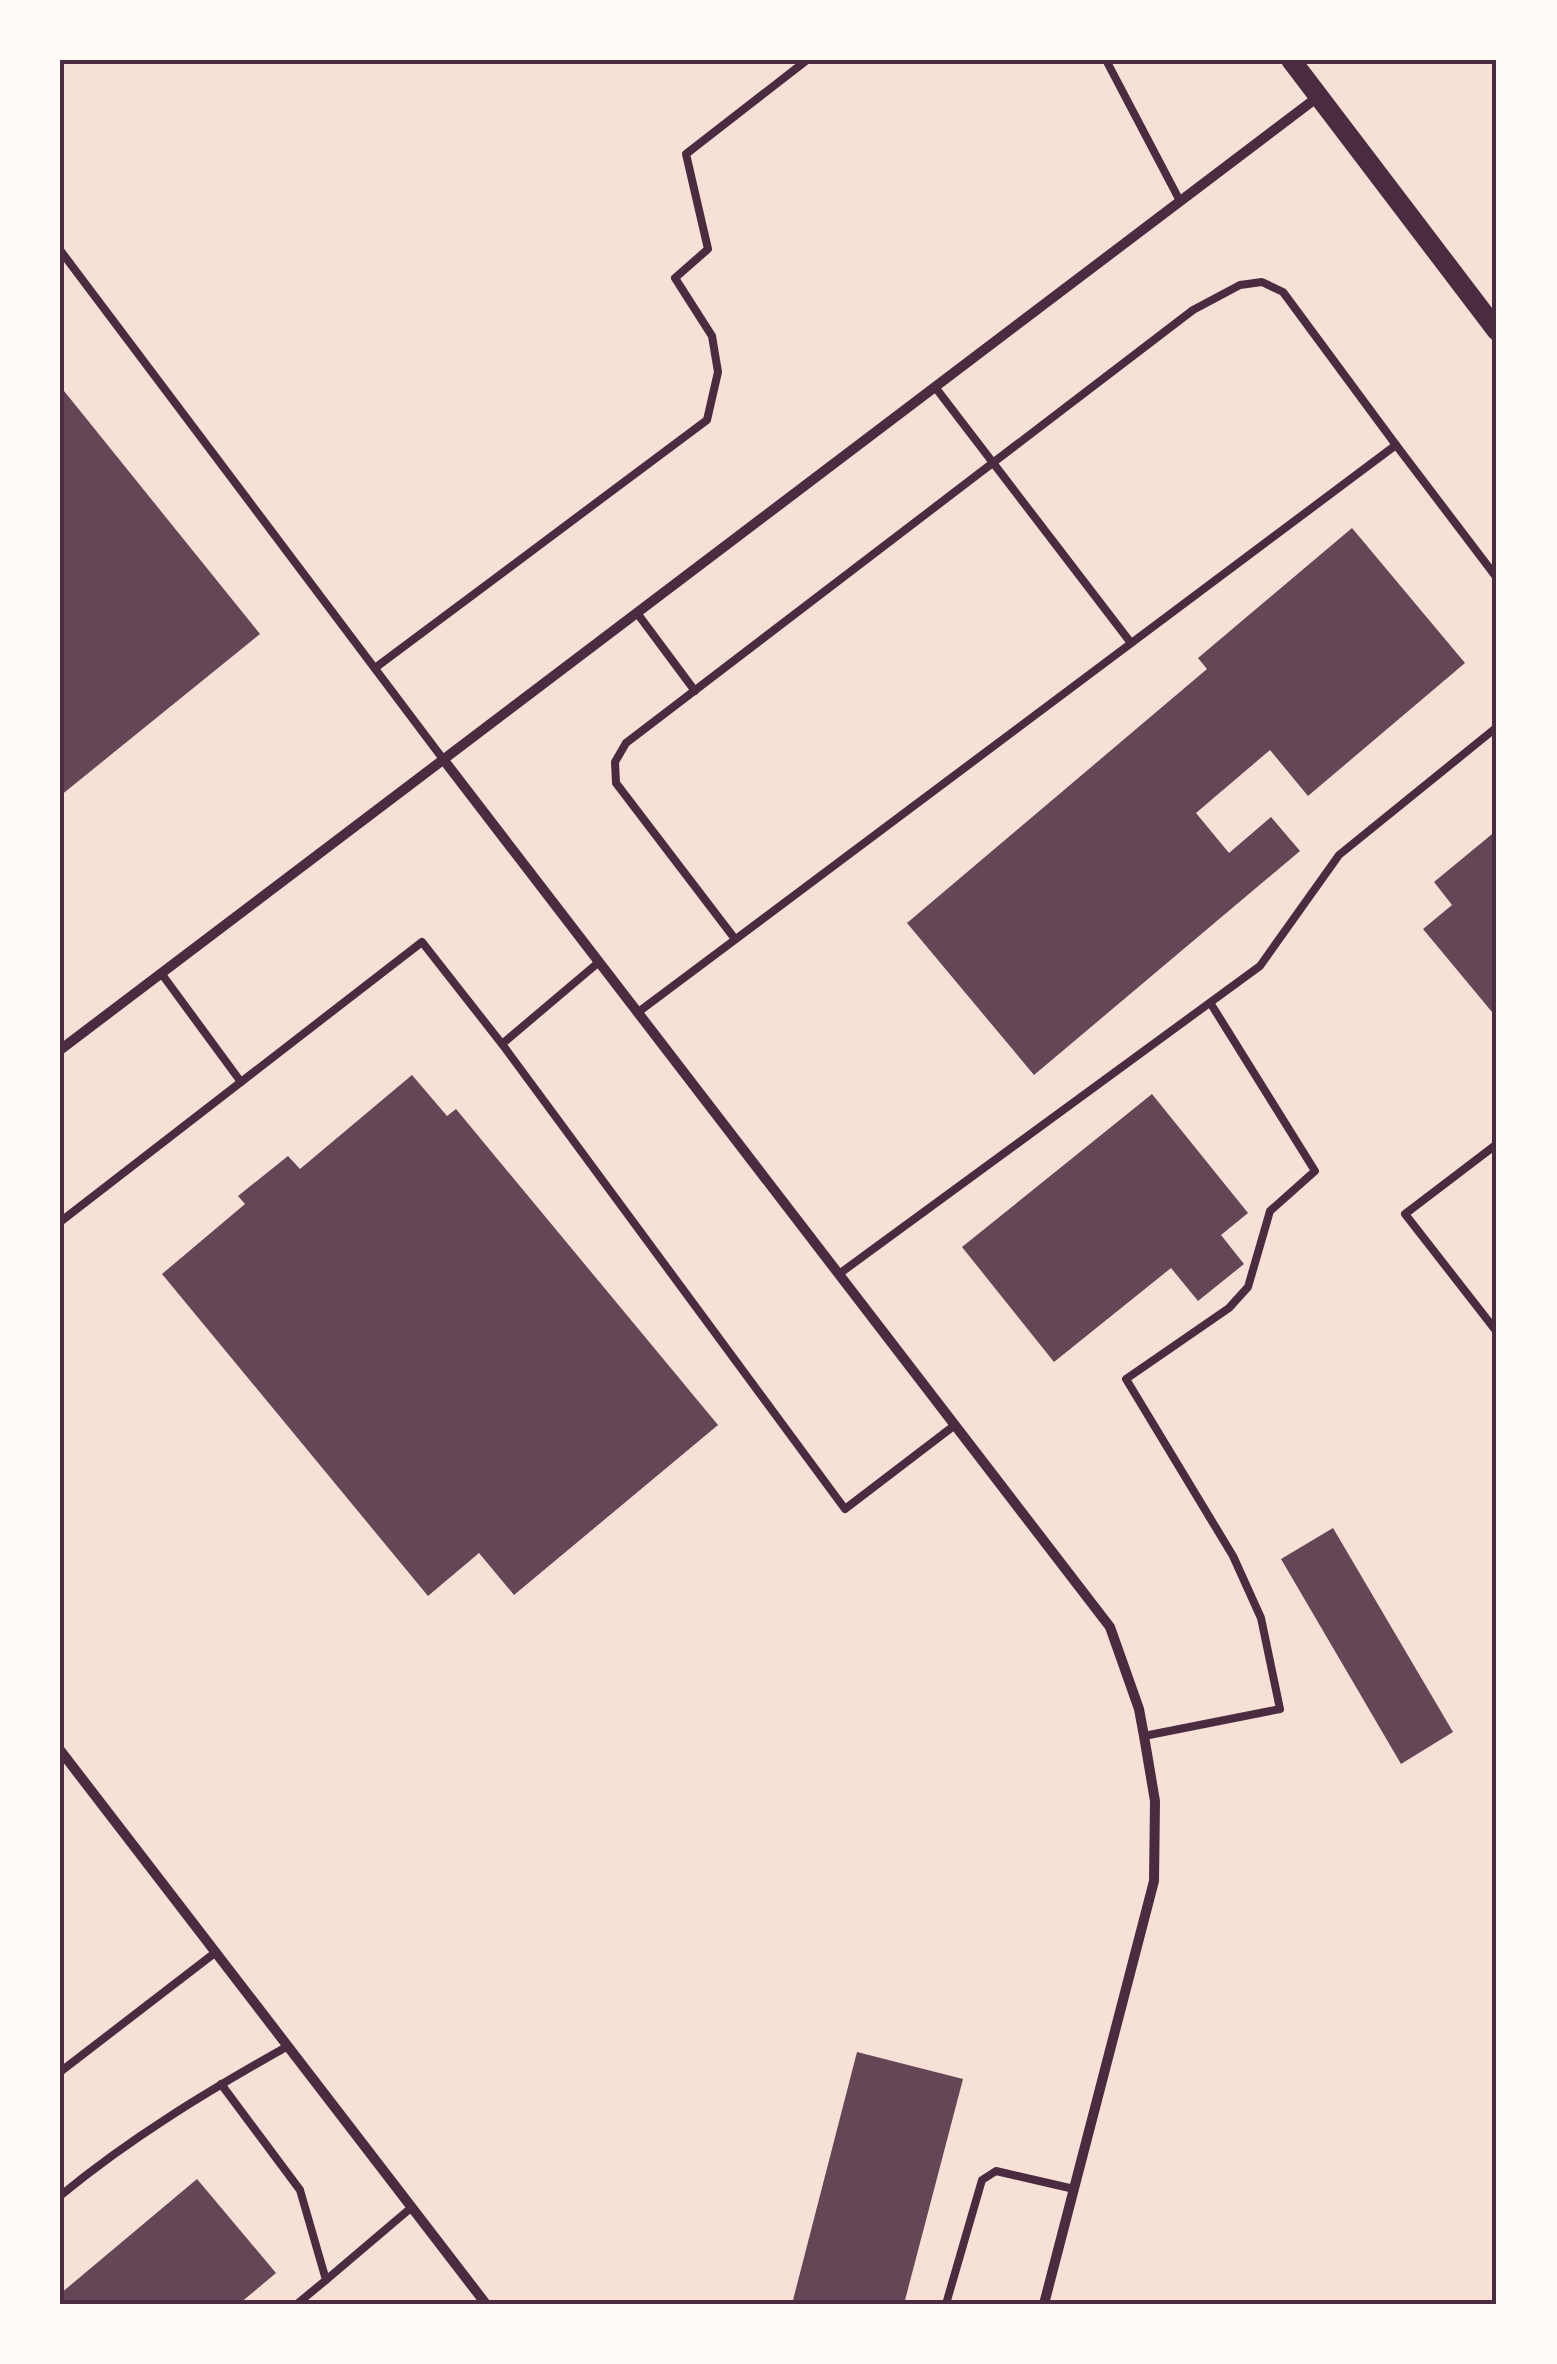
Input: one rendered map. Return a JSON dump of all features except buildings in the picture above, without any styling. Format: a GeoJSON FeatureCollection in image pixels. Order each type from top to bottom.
{"type":"FeatureCollection","features":[{"type":"Feature","properties":{"kind":"main road"},"geometry":{"type":"LineString","coordinates":[[1291,60],[1497,331]]}},
{"type":"Feature","properties":{"kind":"street"},"geometry":{"type":"LineString","coordinates":[[60,1050],[1318,96]]}},
{"type":"Feature","properties":{"kind":"street"},"geometry":{"type":"LineString","coordinates":[[443,759],[1110,1627],[1139,1709],[1144,1736],[1155,1800],[1154,1880],[1044,2304]]}},
{"type":"Feature","properties":{"kind":"street"},"geometry":{"type":"LineString","coordinates":[[60,1750],[486,2304]]}},
{"type":"Feature","properties":{"kind":"lane"},"geometry":{"type":"LineString","coordinates":[[375,668],[707,420],[718,372],[712,336],[675,278],[708,249],[686,154],[807,60]]}},
{"type":"Feature","properties":{"kind":"lane"},"geometry":{"type":"LineString","coordinates":[[1106,60],[1180,202]]}},
{"type":"Feature","properties":{"kind":"lane"},"geometry":{"type":"LineString","coordinates":[[60,250],[443,759]]}},
{"type":"Feature","properties":{"kind":"lane"},"geometry":{"type":"LineString","coordinates":[[735,939],[616,783],[615,762],[626,743],[1193,310],[1240,285],[1262,282],[1283,292],[1497,578]]}},
{"type":"Feature","properties":{"kind":"lane"},"geometry":{"type":"LineString","coordinates":[[935,387],[1131,643]]}},
{"type":"Feature","properties":{"kind":"lane"},"geometry":{"type":"LineString","coordinates":[[637,1012],[1396,445]]}},
{"type":"Feature","properties":{"kind":"lane"},"geometry":{"type":"LineString","coordinates":[[636,612],[694,691]]}},
{"type":"Feature","properties":{"kind":"lane"},"geometry":{"type":"LineString","coordinates":[[839,1274],[1260,966],[1339,855],[1497,727]]}},
{"type":"Feature","properties":{"kind":"lane"},"geometry":{"type":"LineString","coordinates":[[60,1222],[422,942],[502,1044],[845,1509],[955,1425]]}},
{"type":"Feature","properties":{"kind":"lane"},"geometry":{"type":"LineString","coordinates":[[502,1044],[599,962]]}},
{"type":"Feature","properties":{"kind":"lane"},"geometry":{"type":"LineString","coordinates":[[161,973],[242,1082]]}},
{"type":"Feature","properties":{"kind":"lane"},"geometry":{"type":"LineString","coordinates":[[1144,1736],[1280,1709],[1260,1618],[1234,1556],[1126,1380],[1229,1308],[1248,1287],[1270,1211],[1315,1171],[1211,1004]]}},
{"type":"Feature","properties":{"kind":"lane"},"geometry":{"type":"LineString","coordinates":[[1497,1144],[1405,1214],[1497,1332]]}},
{"type":"Feature","properties":{"kind":"lane"},"geometry":{"type":"LineString","coordinates":[[60,2072],[216,1952]]}},
{"type":"Feature","properties":{"kind":"lane"},"geometry":{"type":"LineString","coordinates":[[60,2196],[108,2156],[220,2084],[288,2046]]}},
{"type":"Feature","properties":{"kind":"lane"},"geometry":{"type":"LineString","coordinates":[[220,2084],[300,2190],[326,2280]]}},
{"type":"Feature","properties":{"kind":"lane"},"geometry":{"type":"LineString","coordinates":[[946,2304],[982,2180],[996,2171],[1074,2189]]}},
{"type":"Feature","properties":{"kind":"lane"},"geometry":{"type":"LineString","coordinates":[[297,2304],[412,2207]]}}]}
